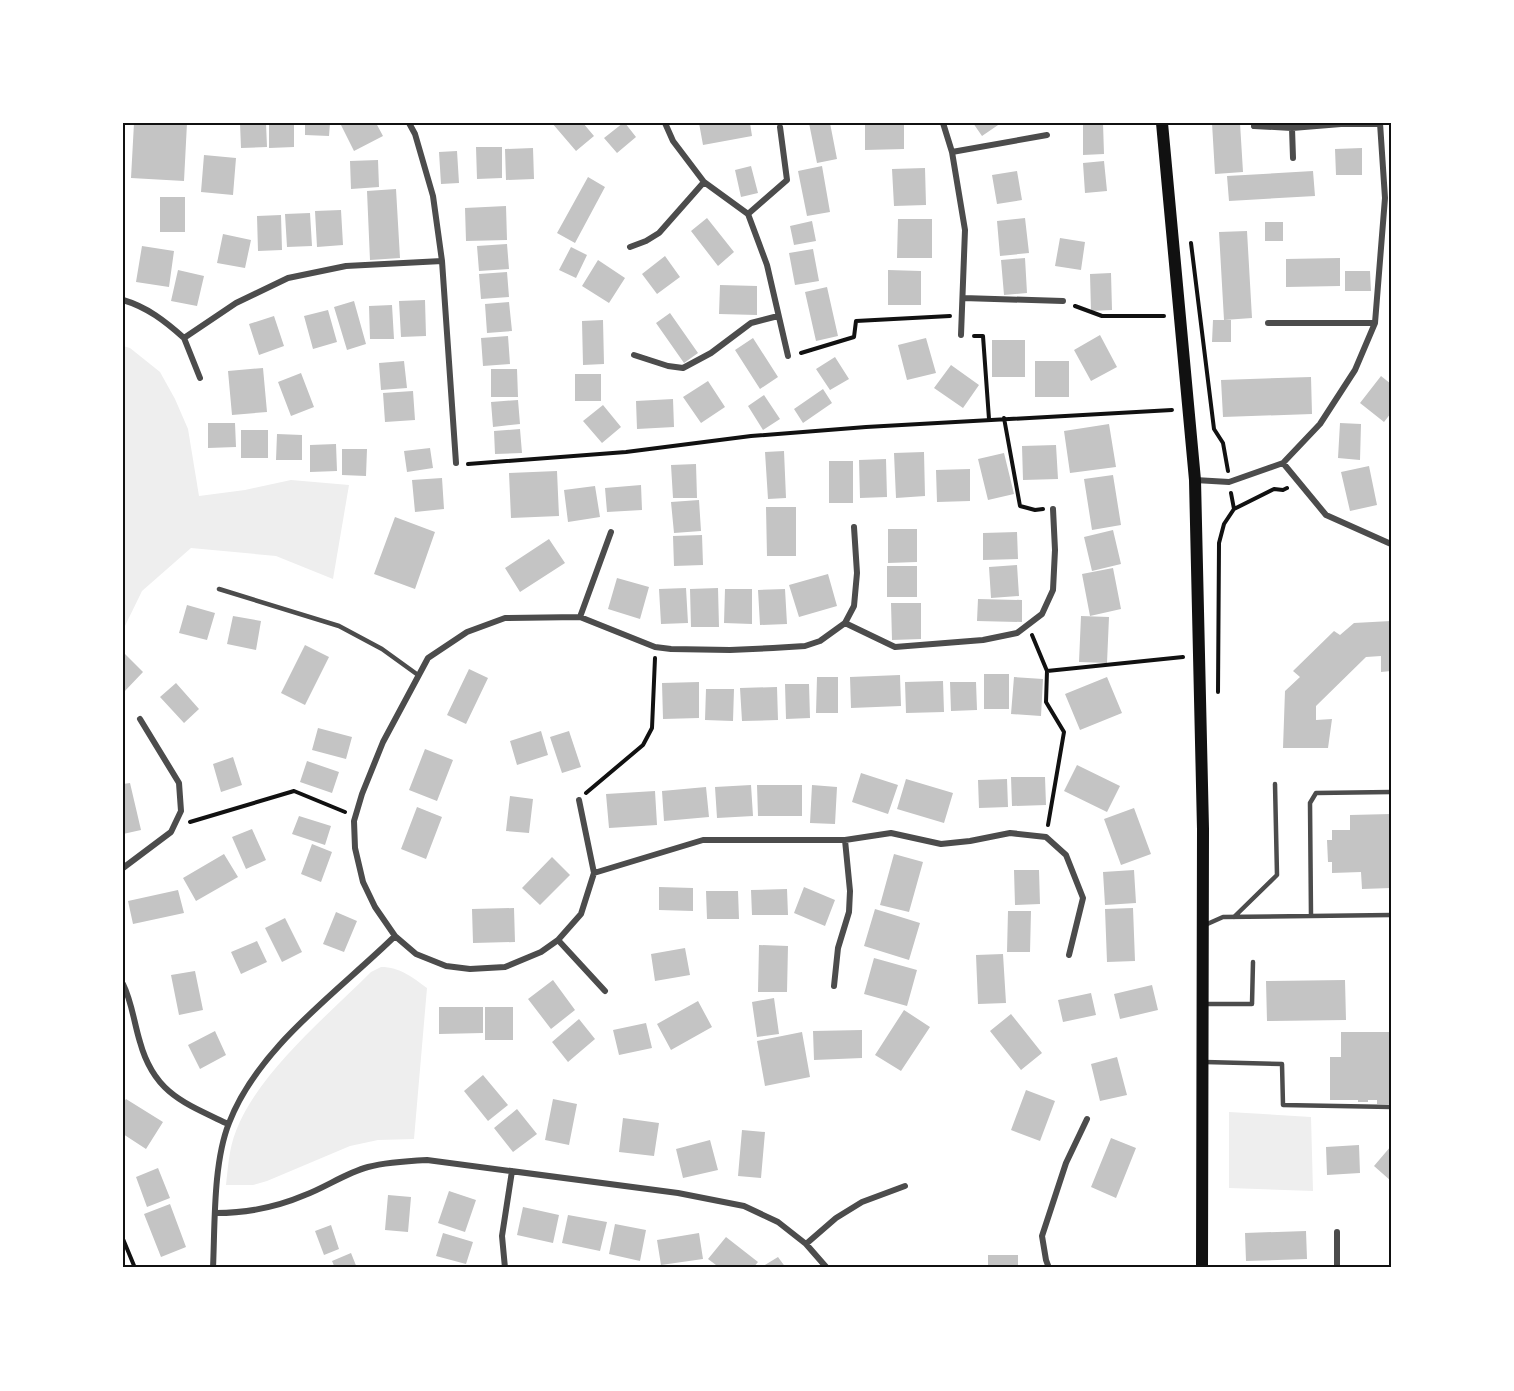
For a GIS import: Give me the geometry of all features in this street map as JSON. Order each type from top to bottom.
[{"type":"main road","points":[[1162,123],[1195,480],[1203,829],[1202,1268]]},
{"type":"street","points":[[409,123],[415,134],[433,196],[442,261],[456,463]]},
{"type":"street","points":[[665,123],[673,141],[704,182],[748,214],[767,265],[788,356]]},
{"type":"street","points":[[943,123],[952,152],[965,230],[961,335]]},
{"type":"street","points":[[1195,480],[1229,482],[1283,463],[1320,424],[1355,370],[1375,323],[1385,198],[1380,124],[1292,128],[1254,126]]},
{"type":"street","points":[[748,214],[787,180],[780,127]]},
{"type":"street","points":[[1292,128],[1293,158]]},
{"type":"street","points":[[952,152],[1047,135]]},
{"type":"street","points":[[630,247],[646,241],[659,232],[704,182]]},
{"type":"street","points":[[184,338],[236,303],[288,278],[346,266],[442,261]]},
{"type":"street","points":[[963,298],[1063,301]]},
{"type":"street","points":[[123,300],[152,312],[184,338],[200,378]]},
{"type":"street","points":[[634,355],[668,366],[683,368],[711,353],[751,323],[778,316]]},
{"type":"street","points":[[1268,323],[1375,323]]},
{"type":"street","points":[[1283,463],[1326,515],[1391,544]]},
{"type":"street","points":[[845,623],[895,647],[983,640],[1017,633],[1042,614],[1053,590],[1053,509]]},
{"type":"street","points":[[579,800],[594,873],[581,914],[558,940],[541,952],[505,967],[470,969],[446,966],[416,954],[395,936],[375,907],[363,882],[355,848],[355,817],[370,771],[428,658],[467,632],[506,618],[580,617],[655,647],[671,649],[730,650],[805,646],[820,641],[845,623],[854,606],[857,573],[854,527]]},
{"type":"street","points":[[580,617],[611,532]]},
{"type":"street","points":[[123,868],[171,832],[181,811],[179,783],[140,719]]},
{"type":"street","points":[[594,873],[703,840],[845,840],[891,833],[941,844],[970,842],[1010,833],[1046,837],[1066,855],[1083,898],[1069,955]]},
{"type":"street","points":[[834,986],[838,948],[849,912],[850,891],[845,840]]},
{"type":"street","points":[[213,1268],[221,1152],[228,1124],[243,1092],[266,1058],[395,936]]},
{"type":"street","points":[[558,940],[605,991]]},
{"type":"street","points":[[123,984],[141,1044],[152,1071],[163,1086],[181,1101],[228,1124]]},
{"type":"street","points":[[1049,1268],[1042,1236],[1066,1163],[1087,1119]]},
{"type":"street","points":[[216,1214],[239,1213],[277,1205],[305,1196],[367,1167],[427,1160],[678,1193],[744,1206],[778,1222],[806,1244],[827,1268]]},
{"type":"street","points":[[505,1268],[502,1236],[512,1171]]},
{"type":"street","points":[[806,1244],[836,1218],[862,1202],[905,1186]]},
{"type":"street","points":[[1337,1232],[1337,1268]]},
{"type":"lane","points":[[219,588],[339,626],[382,649],[418,675]]},
{"type":"lane","points":[[1234,916],[1277,874],[1275,784]]},
{"type":"lane","points":[[1311,916],[1310,803],[1316,793],[1391,792]]},
{"type":"lane","points":[[1203,926],[1223,917],[1234,916],[1391,915]]},
{"type":"lane","points":[[1202,1004],[1252,1004],[1253,962]]},
{"type":"lane","points":[[1202,1062],[1282,1064],[1283,1105],[1391,1107]]},
{"type":"path","points":[[1063,301],[1102,316],[1171,316]]},
{"type":"path","points":[[788,356],[854,337],[856,321],[962,316]]},
{"type":"path","points":[[961,335],[982,336],[989,419]]},
{"type":"path","points":[[456,463],[496,463],[627,452],[752,436],[1004,418],[1172,410],[1173,421]]},
{"type":"path","points":[[1004,418],[1020,506],[1035,510],[1053,509]]},
{"type":"path","points":[[1191,431],[1214,429]]},
{"type":"path","points":[[1234,509],[1274,489],[1283,490],[1297,481]]},
{"type":"path","points":[[1026,626],[1036,642],[1047,671],[1046,702],[1065,732],[1046,837]]},
{"type":"path","points":[[579,800],[643,745],[652,728],[655,647]]},
{"type":"path","points":[[1047,671],[1199,655]]},
{"type":"path","points":[[179,816],[192,822],[294,791],[355,817]]},
{"type":"path","points":[[123,1239],[135,1268]]},
{"type":"shaded area","points":[[123,346],[130,348],[160,372],[175,399],[188,429],[199,496],[245,490],[291,480],[349,485],[333,579],[276,556],[191,548],[142,591],[123,630]]},
{"type":"shaded area","points":[[381,967],[400,971],[427,988],[414,1139],[378,1140],[350,1146],[267,1181],[253,1185],[226,1185],[229,1158],[236,1131],[246,1109],[260,1088],[314,1027],[371,972]]},
{"type":"shaded area","points":[[1229,1112],[1311,1117],[1313,1191],[1229,1188]]},
{"type":"building","points":[[134,123],[187,123],[184,181],[131,178]]},
{"type":"building","points":[[240,123],[266,123],[267,147],[241,148]]},
{"type":"building","points":[[269,123],[294,123],[294,147],[269,148]]},
{"type":"building","points":[[305,123],[330,123],[329,136],[305,135]]},
{"type":"building","points":[[340,123],[376,123],[383,136],[354,151]]},
{"type":"building","points":[[552,123],[583,123],[594,136],[576,151]]},
{"type":"building","points":[[623,123],[636,137],[617,153],[604,138]]},
{"type":"building","points":[[699,123],[750,123],[752,136],[703,145]]},
{"type":"building","points":[[809,123],[830,123],[837,159],[817,163]]},
{"type":"building","points":[[865,123],[904,123],[904,149],[865,150]]},
{"type":"building","points":[[973,123],[1001,123],[982,136]]},
{"type":"building","points":[[1083,123],[1103,123],[1104,154],[1083,155]]},
{"type":"building","points":[[1212,123],[1240,123],[1243,172],[1215,174]]},
{"type":"building","points":[[476,147],[502,147],[502,178],[477,179]]},
{"type":"building","points":[[533,148],[534,179],[506,180],[505,149]]},
{"type":"building","points":[[1362,148],[1362,175],[1336,175],[1335,149]]},
{"type":"building","points":[[457,151],[459,183],[441,184],[439,152]]},
{"type":"building","points":[[204,155],[236,158],[233,195],[201,192]]},
{"type":"building","points":[[378,160],[379,187],[351,189],[350,161]]},
{"type":"building","points":[[1104,161],[1107,191],[1085,193],[1083,163]]},
{"type":"building","points":[[751,166],[758,193],[741,197],[735,170]]},
{"type":"building","points":[[822,166],[830,212],[807,216],[798,171]]},
{"type":"building","points":[[925,168],[926,205],[894,206],[892,169]]},
{"type":"building","points":[[1017,171],[1022,200],[997,204],[992,175]]},
{"type":"building","points":[[1313,171],[1315,196],[1229,201],[1227,176]]},
{"type":"building","points":[[588,177],[605,187],[575,243],[557,233]]},
{"type":"building","points":[[396,189],[400,258],[370,260],[367,191]]},
{"type":"building","points":[[160,197],[185,197],[185,232],[160,232]]},
{"type":"building","points":[[506,206],[507,240],[466,241],[465,208]]},
{"type":"building","points":[[341,210],[343,245],[317,247],[315,211]]},
{"type":"building","points":[[310,213],[312,246],[287,247],[285,214]]},
{"type":"building","points":[[281,215],[282,250],[258,251],[257,216]]},
{"type":"building","points":[[707,218],[734,252],[718,266],[691,231]]},
{"type":"building","points":[[1025,218],[1029,253],[1000,256],[997,221]]},
{"type":"building","points":[[898,219],[932,219],[932,258],[897,258]]},
{"type":"building","points":[[812,221],[816,241],[794,245],[790,226]]},
{"type":"building","points":[[1265,222],[1283,222],[1283,241],[1265,241]]},
{"type":"building","points":[[1247,231],[1252,318],[1224,320],[1219,232]]},
{"type":"building","points":[[223,234],[251,240],[245,268],[217,263]]},
{"type":"building","points":[[1060,238],[1085,242],[1081,270],[1055,266]]},
{"type":"building","points":[[507,244],[509,269],[479,271],[477,246]]},
{"type":"building","points":[[142,246],[174,251],[169,287],[136,282]]},
{"type":"building","points":[[571,247],[587,255],[576,278],[559,270]]},
{"type":"building","points":[[813,249],[819,281],[795,285],[789,253]]},
{"type":"building","points":[[665,256],[680,277],[657,294],[642,274]]},
{"type":"building","points":[[1025,258],[1027,293],[1004,295],[1001,260]]},
{"type":"building","points":[[1340,258],[1340,286],[1286,287],[1286,259]]},
{"type":"building","points":[[598,260],[625,278],[609,303],[582,286]]},
{"type":"building","points":[[178,270],[204,276],[197,306],[171,301]]},
{"type":"building","points":[[888,270],[921,271],[921,305],[888,305]]},
{"type":"building","points":[[1345,271],[1370,271],[1371,291],[1345,291]]},
{"type":"building","points":[[507,272],[509,297],[481,299],[479,274]]},
{"type":"building","points":[[1111,273],[1112,310],[1091,311],[1090,274]]},
{"type":"building","points":[[720,285],[757,286],[757,315],[719,314]]},
{"type":"building","points":[[827,287],[838,336],[816,341],[805,292]]},
{"type":"building","points":[[425,300],[426,336],[401,337],[399,301]]},
{"type":"building","points":[[354,301],[366,344],[347,350],[334,307]]},
{"type":"building","points":[[509,302],[512,331],[487,333],[485,304]]},
{"type":"building","points":[[392,305],[394,339],[370,339],[369,306]]},
{"type":"building","points":[[328,310],[337,342],[313,349],[304,316]]},
{"type":"building","points":[[670,313],[698,353],[684,363],[656,323]]},
{"type":"building","points":[[274,316],[284,346],[259,355],[249,324]]},
{"type":"building","points":[[603,320],[604,364],[583,365],[582,321]]},
{"type":"building","points":[[1213,320],[1231,320],[1231,342],[1212,342]]},
{"type":"building","points":[[1100,335],[1117,367],[1091,381],[1074,350]]},
{"type":"building","points":[[508,336],[510,364],[483,366],[481,338]]},
{"type":"building","points":[[753,338],[778,377],[760,389],[735,350]]},
{"type":"building","points":[[926,338],[936,373],[907,380],[898,345]]},
{"type":"building","points":[[992,340],[1025,340],[1025,377],[992,377]]},
{"type":"building","points":[[835,357],[849,379],[830,390],[816,369]]},
{"type":"building","points":[[404,361],[407,388],[381,390],[379,363]]},
{"type":"building","points":[[1035,361],[1069,361],[1069,397],[1035,397]]},
{"type":"building","points":[[951,365],[979,385],[963,408],[934,388]]},
{"type":"building","points":[[263,368],[267,412],[232,415],[228,371]]},
{"type":"building","points":[[491,369],[517,369],[518,397],[491,397]]},
{"type":"building","points":[[301,373],[314,407],[291,416],[278,382]]},
{"type":"building","points":[[575,374],[601,374],[601,401],[575,401]]},
{"type":"building","points":[[1381,376],[1391,384],[1391,413],[1384,422],[1360,403]]},
{"type":"building","points":[[1311,377],[1312,414],[1223,417],[1221,380]]},
{"type":"building","points":[[708,381],[725,407],[701,423],[683,397]]},
{"type":"building","points":[[823,389],[832,403],[803,423],[794,409]]},
{"type":"building","points":[[413,391],[415,420],[385,422],[383,393]]},
{"type":"building","points":[[764,395],[780,419],[763,430],[748,406]]},
{"type":"building","points":[[673,399],[674,427],[637,429],[636,401]]},
{"type":"building","points":[[518,400],[520,424],[493,427],[491,402]]},
{"type":"building","points":[[603,405],[621,427],[602,443],[583,421]]},
{"type":"building","points":[[208,423],[235,423],[236,447],[208,448]]},
{"type":"building","points":[[1340,423],[1361,424],[1360,460],[1338,458]]},
{"type":"building","points":[[1109,424],[1116,467],[1070,473],[1064,431]]},
{"type":"building","points":[[520,429],[522,453],[495,454],[494,431]]},
{"type":"building","points":[[241,430],[268,430],[268,458],[241,458]]},
{"type":"building","points":[[277,434],[302,435],[302,460],[276,460]]},
{"type":"building","points":[[336,444],[337,471],[310,472],[310,445]]},
{"type":"building","points":[[1056,445],[1058,479],[1023,480],[1022,446]]},
{"type":"building","points":[[430,448],[433,468],[407,472],[404,451]]},
{"type":"building","points":[[342,449],[367,449],[366,476],[342,475]]},
{"type":"building","points":[[784,451],[786,498],[768,499],[765,452]]},
{"type":"building","points":[[924,452],[925,496],[896,498],[894,453]]},
{"type":"building","points":[[1004,453],[1014,494],[988,500],[978,459]]},
{"type":"building","points":[[886,459],[887,497],[860,498],[859,460]]},
{"type":"building","points":[[829,461],[853,461],[853,503],[829,503]]},
{"type":"building","points":[[696,464],[697,498],[673,498],[671,465]]},
{"type":"building","points":[[1369,466],[1377,505],[1350,511],[1341,472]]},
{"type":"building","points":[[970,469],[970,501],[937,502],[936,470]]},
{"type":"building","points":[[557,471],[559,516],[511,518],[509,473]]},
{"type":"building","points":[[1113,475],[1121,525],[1092,530],[1084,479]]},
{"type":"building","points":[[442,478],[444,509],[415,512],[412,480]]},
{"type":"building","points":[[641,485],[642,510],[607,512],[605,488]]},
{"type":"building","points":[[595,486],[600,517],[568,522],[564,490]]},
{"type":"building","points":[[699,500],[701,531],[674,533],[671,502]]},
{"type":"building","points":[[766,507],[796,507],[796,556],[767,556]]},
{"type":"building","points":[[395,517],[435,532],[415,589],[374,574]]},
{"type":"building","points":[[888,529],[917,529],[917,562],[888,563]]},
{"type":"building","points":[[1113,530],[1121,564],[1092,571],[1084,537]]},
{"type":"building","points":[[1017,532],[1018,559],[983,560],[983,533]]},
{"type":"building","points":[[702,535],[703,565],[674,566],[673,536]]},
{"type":"building","points":[[549,539],[565,563],[520,592],[505,568]]},
{"type":"building","points":[[1017,565],[1019,596],[991,598],[989,567]]},
{"type":"building","points":[[887,566],[917,566],[917,597],[887,597]]},
{"type":"building","points":[[1113,568],[1121,609],[1090,616],[1082,574]]},
{"type":"building","points":[[828,574],[837,606],[799,617],[789,585]]},
{"type":"building","points":[[617,578],[649,587],[640,619],[608,609]]},
{"type":"building","points":[[686,588],[688,623],[661,624],[659,589]]},
{"type":"building","points":[[718,588],[719,627],[691,627],[690,589]]},
{"type":"building","points":[[725,589],[752,589],[752,624],[724,623]]},
{"type":"building","points":[[785,589],[787,624],[760,625],[758,590]]},
{"type":"building","points":[[978,599],[1022,600],[1022,622],[977,621]]},
{"type":"building","points":[[891,603],[921,603],[921,639],[892,640]]},
{"type":"building","points":[[187,605],[215,613],[207,640],[179,633]]},
{"type":"building","points":[[233,616],[261,621],[256,650],[227,644]]},
{"type":"building","points":[[1081,616],[1109,617],[1107,663],[1079,662]]},
{"type":"building","points":[[1391,621],[1391,671],[1381,672],[1381,656],[1366,657],[1316,706],[1316,720],[1332,719],[1328,748],[1283,748],[1285,691],[1300,677],[1293,671],[1334,631],[1340,635],[1354,623]]},
{"type":"building","points":[[305,645],[329,657],[305,705],[281,693]]},
{"type":"building","points":[[123,652],[143,672],[123,693]]},
{"type":"building","points":[[469,669],[488,678],[466,724],[447,715]]},
{"type":"building","points":[[984,674],[1009,674],[1009,709],[984,709]]},
{"type":"building","points":[[900,675],[901,706],[851,708],[850,677]]},
{"type":"building","points":[[817,677],[838,677],[838,713],[816,713]]},
{"type":"building","points":[[1014,677],[1043,679],[1041,716],[1011,714]]},
{"type":"building","points":[[1107,677],[1122,713],[1080,730],[1065,694]]},
{"type":"building","points":[[943,681],[944,712],[906,713],[905,682]]},
{"type":"building","points":[[699,682],[699,718],[663,719],[662,683]]},
{"type":"building","points":[[950,682],[976,682],[977,710],[951,711]]},
{"type":"building","points":[[176,683],[199,709],[184,723],[160,697]]},
{"type":"building","points":[[785,684],[809,684],[810,718],[786,719]]},
{"type":"building","points":[[777,687],[778,720],[742,721],[740,688]]},
{"type":"building","points":[[706,689],[734,689],[733,721],[705,720]]},
{"type":"building","points":[[318,728],[352,737],[346,759],[312,750]]},
{"type":"building","points":[[541,731],[548,755],[517,765],[510,741]]},
{"type":"building","points":[[569,731],[581,767],[562,773],[550,737]]},
{"type":"building","points":[[425,749],[453,760],[437,801],[409,790]]},
{"type":"building","points":[[233,757],[242,785],[221,792],[213,764]]},
{"type":"building","points":[[307,761],[339,772],[332,793],[300,782]]},
{"type":"building","points":[[1077,765],[1120,786],[1107,812],[1064,791]]},
{"type":"building","points":[[861,773],[898,785],[888,814],[852,802]]},
{"type":"building","points":[[1011,777],[1045,777],[1046,805],[1012,806]]},
{"type":"building","points":[[906,779],[953,793],[944,823],[897,809]]},
{"type":"building","points":[[1007,779],[1008,807],[979,808],[978,780]]},
{"type":"building","points":[[130,783],[141,830],[123,834],[123,784]]},
{"type":"building","points":[[751,785],[753,816],[717,818],[715,787]]},
{"type":"building","points":[[757,785],[802,785],[802,816],[758,816]]},
{"type":"building","points":[[812,785],[837,787],[835,824],[810,823]]},
{"type":"building","points":[[706,787],[709,817],[664,821],[662,791]]},
{"type":"building","points":[[655,791],[657,825],[609,828],[606,794]]},
{"type":"building","points":[[510,796],[533,799],[529,833],[506,831]]},
{"type":"building","points":[[417,807],[442,817],[426,859],[401,849]]},
{"type":"building","points":[[1134,808],[1151,854],[1121,865],[1104,819]]},
{"type":"building","points":[[1391,814],[1391,888],[1362,889],[1361,872],[1332,873],[1332,862],[1328,862],[1327,840],[1332,840],[1332,830],[1350,830],[1350,815]]},
{"type":"building","points":[[299,816],[331,826],[325,845],[292,834]]},
{"type":"building","points":[[252,829],[266,860],[246,869],[232,837]]},
{"type":"building","points":[[312,844],[332,852],[321,882],[301,874]]},
{"type":"building","points":[[224,854],[238,877],[196,901],[183,878]]},
{"type":"building","points":[[894,854],[923,862],[909,912],[880,905]]},
{"type":"building","points":[[552,857],[570,875],[540,905],[522,888]]},
{"type":"building","points":[[1014,870],[1039,870],[1040,904],[1015,905]]},
{"type":"building","points":[[1134,870],[1136,903],[1105,905],[1103,872]]},
{"type":"building","points":[[659,887],[693,888],[693,911],[659,910]]},
{"type":"building","points":[[804,887],[835,900],[825,926],[794,913]]},
{"type":"building","points":[[787,889],[788,915],[752,915],[751,890]]},
{"type":"building","points":[[178,890],[184,913],[133,924],[128,901]]},
{"type":"building","points":[[706,891],[738,891],[739,919],[707,919]]},
{"type":"building","points":[[514,908],[515,942],[473,943],[472,909]]},
{"type":"building","points":[[1133,908],[1135,961],[1107,962],[1105,909]]},
{"type":"building","points":[[875,909],[920,923],[909,960],[864,946]]},
{"type":"building","points":[[1008,911],[1031,911],[1030,952],[1007,952]]},
{"type":"building","points":[[336,912],[357,921],[344,952],[323,944]]},
{"type":"building","points":[[285,918],[302,952],[282,962],[265,928]]},
{"type":"building","points":[[257,941],[267,962],[241,974],[231,952]]},
{"type":"building","points":[[759,945],[788,946],[787,992],[758,992]]},
{"type":"building","points":[[685,948],[690,975],[655,981],[651,954]]},
{"type":"building","points":[[1003,954],[1006,1003],[978,1004],[976,955]]},
{"type":"building","points":[[874,958],[917,970],[907,1006],[864,994]]},
{"type":"building","points":[[195,971],[203,1010],[179,1015],[171,975]]},
{"type":"building","points":[[553,980],[575,1010],[551,1029],[528,999]]},
{"type":"building","points":[[1345,980],[1346,1020],[1267,1021],[1266,981]]},
{"type":"building","points":[[1152,985],[1158,1010],[1120,1019],[1114,994]]},
{"type":"building","points":[[1091,993],[1096,1015],[1063,1022],[1058,1000]]},
{"type":"building","points":[[774,998],[779,1034],[757,1037],[752,1002]]},
{"type":"building","points":[[698,1001],[712,1027],[671,1050],[657,1024]]},
{"type":"building","points":[[439,1007],[483,1007],[483,1033],[439,1034]]},
{"type":"building","points":[[485,1007],[513,1007],[513,1040],[485,1040]]},
{"type":"building","points":[[904,1010],[930,1027],[901,1071],[875,1055]]},
{"type":"building","points":[[1011,1014],[1042,1053],[1021,1070],[990,1031]]},
{"type":"building","points":[[579,1019],[595,1039],[568,1062],[552,1042]]},
{"type":"building","points":[[646,1023],[652,1048],[619,1055],[613,1030]]},
{"type":"building","points":[[862,1030],[862,1058],[814,1060],[813,1031]]},
{"type":"building","points":[[215,1031],[226,1055],[200,1069],[188,1045]]},
{"type":"building","points":[[802,1032],[810,1077],[765,1086],[757,1041]]},
{"type":"building","points":[[1341,1032],[1391,1032],[1391,1104],[1377,1104],[1377,1100],[1358,1102],[1358,1100],[1330,1100],[1330,1057],[1341,1057]]},
{"type":"building","points":[[1117,1057],[1127,1095],[1100,1101],[1091,1064]]},
{"type":"building","points":[[483,1075],[508,1105],[488,1121],[464,1091]]},
{"type":"building","points":[[1026,1090],[1055,1101],[1040,1141],[1011,1130]]},
{"type":"building","points":[[126,1099],[163,1122],[146,1149],[123,1134],[123,1103]]},
{"type":"building","points":[[553,1099],[577,1104],[569,1145],[545,1140]]},
{"type":"building","points":[[517,1109],[537,1134],[513,1152],[494,1128]]},
{"type":"building","points":[[623,1118],[659,1123],[654,1156],[619,1152]]},
{"type":"building","points":[[742,1130],[765,1132],[761,1178],[738,1176]]},
{"type":"building","points":[[1111,1138],[1136,1148],[1116,1198],[1091,1187]]},
{"type":"building","points":[[710,1140],[718,1170],[683,1178],[676,1149]]},
{"type":"building","points":[[1359,1145],[1360,1173],[1327,1175],[1326,1147]]},
{"type":"building","points":[[1391,1146],[1391,1181],[1374,1166]]},
{"type":"building","points":[[158,1168],[170,1198],[147,1207],[136,1177]]},
{"type":"building","points":[[449,1191],[476,1200],[465,1232],[438,1223]]},
{"type":"building","points":[[388,1195],[411,1197],[408,1232],[385,1230]]},
{"type":"building","points":[[170,1204],[186,1247],[161,1257],[144,1214]]},
{"type":"building","points":[[523,1207],[559,1215],[553,1243],[517,1235]]},
{"type":"building","points":[[568,1215],[607,1222],[600,1251],[562,1243]]},
{"type":"building","points":[[615,1224],[646,1230],[640,1261],[609,1254]]},
{"type":"building","points":[[331,1225],[339,1249],[324,1255],[315,1231]]},
{"type":"building","points":[[1306,1231],[1307,1259],[1246,1261],[1245,1233]]},
{"type":"building","points":[[443,1233],[473,1242],[466,1264],[436,1256]]},
{"type":"building","points":[[699,1233],[703,1259],[661,1265],[657,1240]]},
{"type":"building","points":[[726,1237],[758,1262],[753,1268],[720,1268],[708,1259]]},
{"type":"building","points":[[351,1253],[357,1268],[335,1268],[332,1261]]},
{"type":"building","points":[[988,1255],[1018,1255],[1018,1268],[988,1268]]},
{"type":"building","points":[[778,1257],[786,1268],[760,1268]]}]
